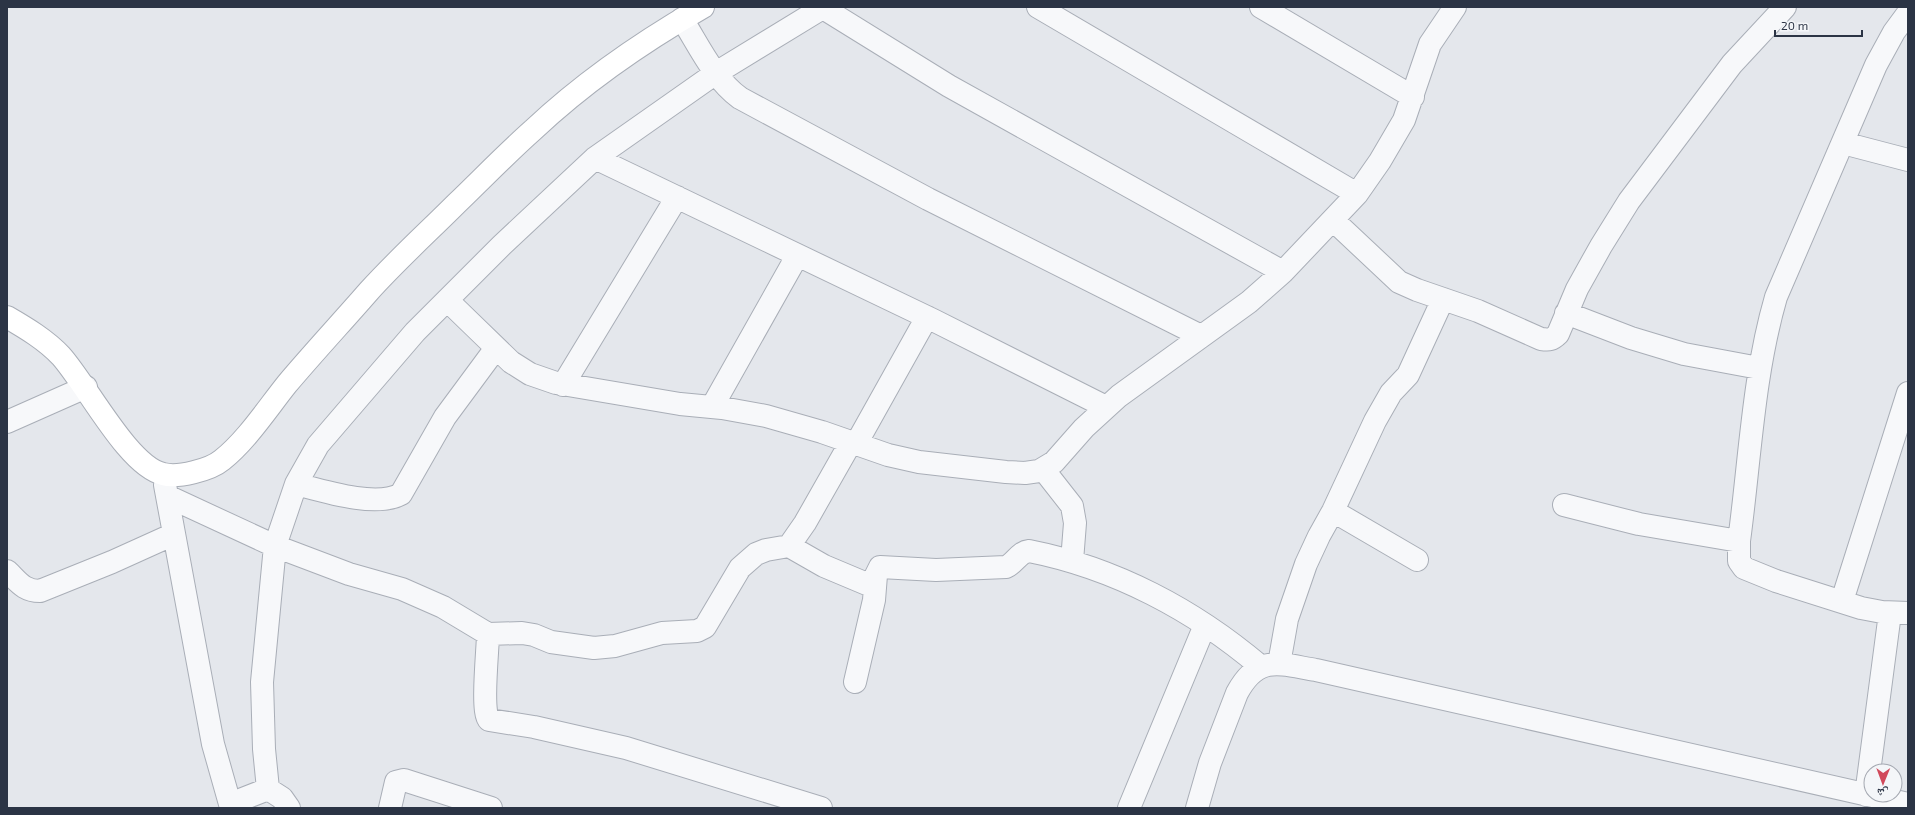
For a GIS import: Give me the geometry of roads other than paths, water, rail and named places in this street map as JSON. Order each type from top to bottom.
[{"type":"street","points":[[7,317],[30,331],[60,355],[86,387],[128,449],[138,459],[163,475],[204,470],[220,461],[238,445],[291,380],[382,276],[533,129],[595,78],[641,44],[703,7]]},
{"type":"street","points":[[268,789],[262,682],[275,546],[296,484],[318,444],[415,332],[502,245],[595,158],[716,73],[823,7],[949,86],[1204,226],[1283,272]]},
{"type":"street","points":[[1038,7],[1357,194]]},
{"type":"street","points":[[1261,7],[1413,97]]},
{"type":"street","points":[[447,300],[511,362],[530,374],[563,385],[766,416],[853,443],[888,456],[919,462],[1025,473],[1039,471],[1054,462],[1084,428],[1106,407],[1249,302],[1283,272],[1357,194],[1380,161],[1404,120],[1430,44],[1455,7]]},
{"type":"street","points":[[1333,220],[1399,282],[1417,290],[1478,311],[1547,340],[1553,339],[1558,334],[1577,289],[1601,246],[1629,201],[1732,64],[1785,7]]},
{"type":"street","points":[[1872,763],[1899,613],[1868,609],[1776,581],[1744,568],[1739,561],[1739,541],[1759,368],[1766,333],[1776,297],[1876,65],[1894,32],[1908,13]]},
{"type":"street","points":[[682,20],[727,88],[740,98],[928,199],[1201,336]]},
{"type":"street","points":[[1843,143],[1908,160]]},
{"type":"street","points":[[595,158],[927,317],[1106,407]]},
{"type":"street","points":[[563,385],[677,197]]},
{"type":"street","points":[[712,407],[797,256]]},
{"type":"street","points":[[1197,808],[1210,763],[1237,693],[1251,672],[1270,665],[1297,590],[1319,536],[1333,511],[1375,421],[1391,393],[1408,375],[1443,299]]},
{"type":"street","points":[[1566,313],[1631,338],[1684,354],[1759,368]]},
{"type":"street","points":[[789,546],[805,523],[927,317]]},
{"type":"street","points":[[296,484],[340,495],[372,499],[393,498],[401,494],[445,417],[496,348]]},
{"type":"street","points":[[7,422],[86,387]]},
{"type":"street","points":[[1842,601],[1908,393]]},
{"type":"street","points":[[1043,469],[1072,506],[1075,528],[1072,561]]},
{"type":"street","points":[[163,475],[225,807],[268,789]]},
{"type":"street","points":[[167,496],[275,546],[349,574],[402,589],[442,607],[488,634],[522,633],[534,635],[551,642],[594,648],[621,645],[662,633],[697,631],[704,627],[731,580],[747,560],[766,550],[789,546],[824,566],[874,587]]},
{"type":"street","points":[[1564,506],[1639,524],[1739,541]]},
{"type":"street","points":[[1333,511],[1417,560]]},
{"type":"street","points":[[7,571],[22,587],[31,591],[40,591],[112,562],[174,534]]},
{"type":"street","points":[[854,682],[872,612],[876,575],[880,567],[936,570],[1006,567],[1023,552],[1029,551],[1072,561],[1140,588],[1172,604],[1270,665],[1324,672],[1863,793]]},
{"type":"street","points":[[1129,808],[1205,625]]},
{"type":"street","points":[[488,634],[485,701],[486,713],[489,720],[534,727],[626,748],[821,808]]},
{"type":"street","points":[[390,808],[396,782],[404,780],[491,808]]},
{"type":"street","points":[[268,789],[282,798],[289,808]]}]
